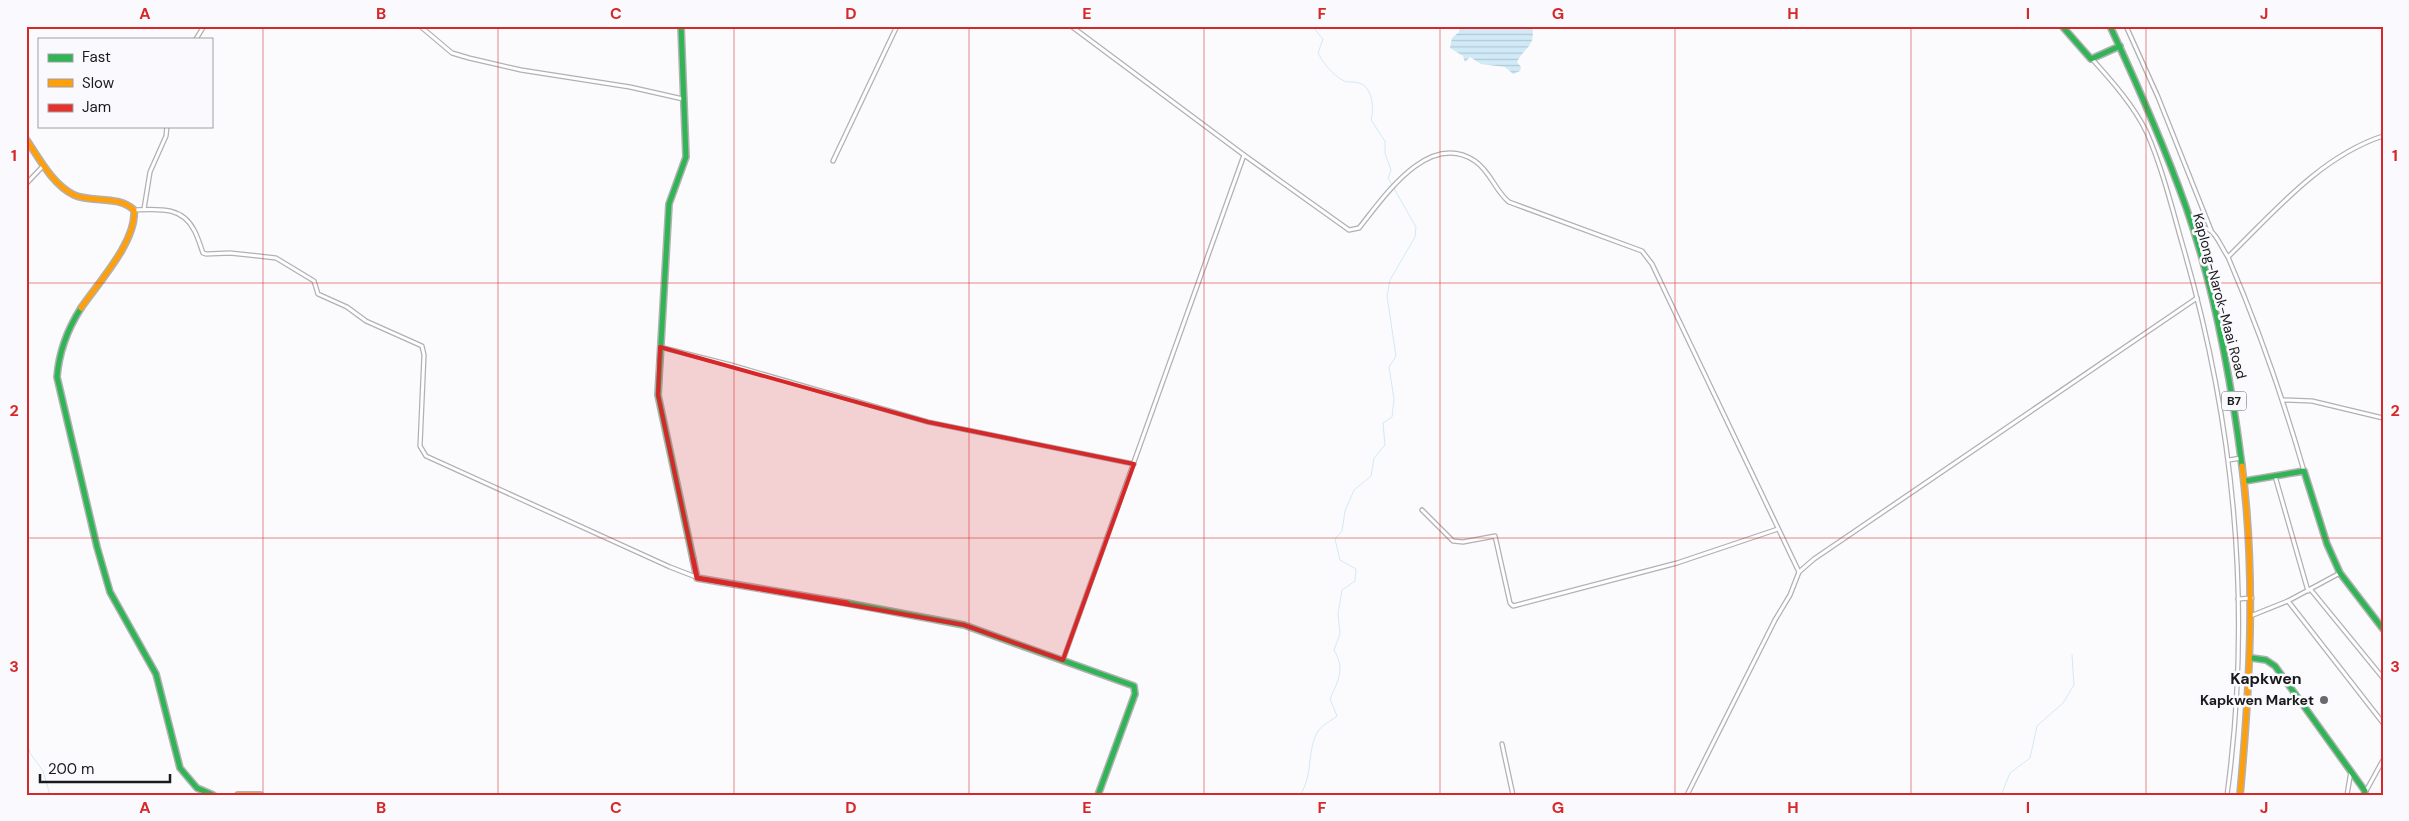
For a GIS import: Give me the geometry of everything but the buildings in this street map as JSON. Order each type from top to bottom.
[{"type":"main road","points":[[681,26],[686,157],[669,204],[658,395],[697,578],[796,593],[964,625],[1131,685],[1135,690],[1098,795]]},
{"type":"main road","points":[[2062,26],[2091,59],[2120,46]]},
{"type":"main road","name":"Kaplong-Narok-Maai Road","points":[[2110,26],[2167,154],[2192,228],[2218,322],[2232,386],[2243,458],[2253,614],[2246,746],[2240,795]]},
{"type":"main road","points":[[26,139],[65,189],[74,194],[97,201],[129,204],[134,210],[131,229],[120,253],[70,323],[57,363],[58,385],[97,547],[110,592],[156,674],[180,768],[197,788],[213,795]]},
{"type":"main road","points":[[2245,481],[2304,471],[2327,544],[2340,573],[2383,629]]},
{"type":"main road","points":[[2252,658],[2266,660],[2275,666],[2351,770],[2365,793]]},
{"type":"main road","points":[[238,795],[260,795]]},
{"type":"street","points":[[197,38],[204,26]]},
{"type":"street","points":[[420,26],[452,53],[470,58],[521,70],[630,86],[683,99]]},
{"type":"street","points":[[833,161],[897,26]]},
{"type":"street","points":[[1071,26],[1344,228],[1355,230],[1359,228],[1395,184],[1410,169],[1440,155],[1455,154],[1465,155],[1488,173],[1502,197],[1509,202],[1642,251],[1652,264],[1799,572]]},
{"type":"street","points":[[2126,26],[2158,97],[2211,230],[2228,257],[2254,318],[2283,400],[2304,471]]},
{"type":"street","points":[[2091,59],[2138,117],[2156,158],[2197,298],[2210,350],[2229,460],[2235,525],[2238,599],[2236,709],[2227,795]]},
{"type":"street","points":[[144,209],[150,172],[166,136],[167,128]]},
{"type":"street","points":[[2228,257],[2324,166],[2363,142],[2383,136]]},
{"type":"street","points":[[2156,158],[2167,154]]},
{"type":"street","points":[[1063,660],[1244,155]]},
{"type":"street","points":[[26,184],[44,164]]},
{"type":"street","points":[[134,210],[165,209],[183,216],[194,230],[203,253],[230,253],[276,258],[314,281],[318,294],[348,307],[366,321],[422,346],[424,355],[420,446],[426,456],[697,578]]},
{"type":"street","points":[[2192,228],[2202,226],[2211,230]]},
{"type":"street","points":[[1687,795],[1775,620],[1790,595],[1799,572],[1922,484],[2197,298]]},
{"type":"street","points":[[660,347],[740,367],[928,422],[1134,464]]},
{"type":"street","points":[[2283,400],[2312,401],[2383,418]]},
{"type":"street","points":[[2229,460],[2243,458]]},
{"type":"street","points":[[2275,476],[2310,590],[2383,678]]},
{"type":"street","points":[[1422,510],[1453,542],[1495,536],[1510,603],[1515,606],[1678,563],[1778,529]]},
{"type":"street","points":[[2253,614],[2288,601],[2340,573]]},
{"type":"street","points":[[2238,599],[2252,598]]},
{"type":"street","points":[[2288,601],[2383,723]]},
{"type":"street","points":[[1502,744],[1513,795]]},
{"type":"street","points":[[2365,793],[2383,760]]},
{"type":"street","points":[[2348,795],[2351,770]]},
{"type":"highlighted area","points":[[660,347],[928,422],[1134,464],[1063,660],[964,625],[697,578],[658,395]]},
{"type":"water","points":[[1460,26],[1532,26],[1531,42],[1517,62],[1521,67],[1520,71],[1513,74],[1505,67],[1481,64],[1470,57],[1465,62],[1463,56],[1450,48],[1452,38],[1459,32]]},
{"type":"waterway","points":[[1300,795],[1307,779],[1314,739],[1318,731],[1337,716],[1330,699],[1340,674],[1339,663],[1334,650],[1340,634],[1338,614],[1342,590],[1355,581],[1356,569],[1340,560],[1335,539],[1342,531],[1345,511],[1354,490],[1371,476],[1374,458],[1385,445],[1383,423],[1392,417],[1394,399],[1389,367],[1396,356],[1387,296],[1390,280],[1415,237],[1416,227],[1388,178],[1391,170],[1385,153],[1385,141],[1371,120],[1372,105],[1370,94],[1364,85],[1357,82],[1347,82],[1336,76],[1323,61],[1318,53],[1323,39],[1312,26]]},
{"type":"waterway","points":[[2001,795],[2010,773],[2030,758],[2037,726],[2063,703],[2074,685],[2072,655]]},
{"type":"waterway","points":[[26,739],[30,753],[43,771],[50,795]]},
{"type":"traffic: fast","points":[[681,26],[686,157],[669,204],[658,395],[693,559]]},
{"type":"traffic: fast","points":[[2062,26],[2091,59],[2120,46]]},
{"type":"traffic: fast","points":[[2110,26],[2160,138],[2196,238],[2221,335],[2233,400],[2242,466]]},
{"type":"traffic: fast","points":[[81,308],[65,341],[57,377],[97,547],[110,592],[156,674],[180,768],[197,788],[213,795]]},
{"type":"traffic: fast","points":[[2245,481],[2304,471],[2327,544],[2340,573],[2383,629]]},
{"type":"traffic: fast","points":[[847,603],[964,625],[1134,686],[1135,694],[1098,795]]},
{"type":"traffic: fast","points":[[2252,658],[2266,660],[2275,666],[2365,791],[2364,795]]},
{"type":"traffic: slow","points":[[26,139],[47,170],[66,190],[74,195],[89,199],[121,202],[134,210],[133,222],[123,248],[81,308]]},
{"type":"traffic: slow","points":[[2240,795],[2249,672],[2250,630],[2249,548],[2242,466]]},
{"type":"traffic: slow","points":[[238,795],[260,795]]},
{"type":"traffic: jam","points":[[693,559],[697,578],[847,603]]},
{"type":"place","name":"Kapkwen Market","points":[[2324,700]]},
{"type":"district","name":"Kapkwen","points":[[2266,678]]}]
